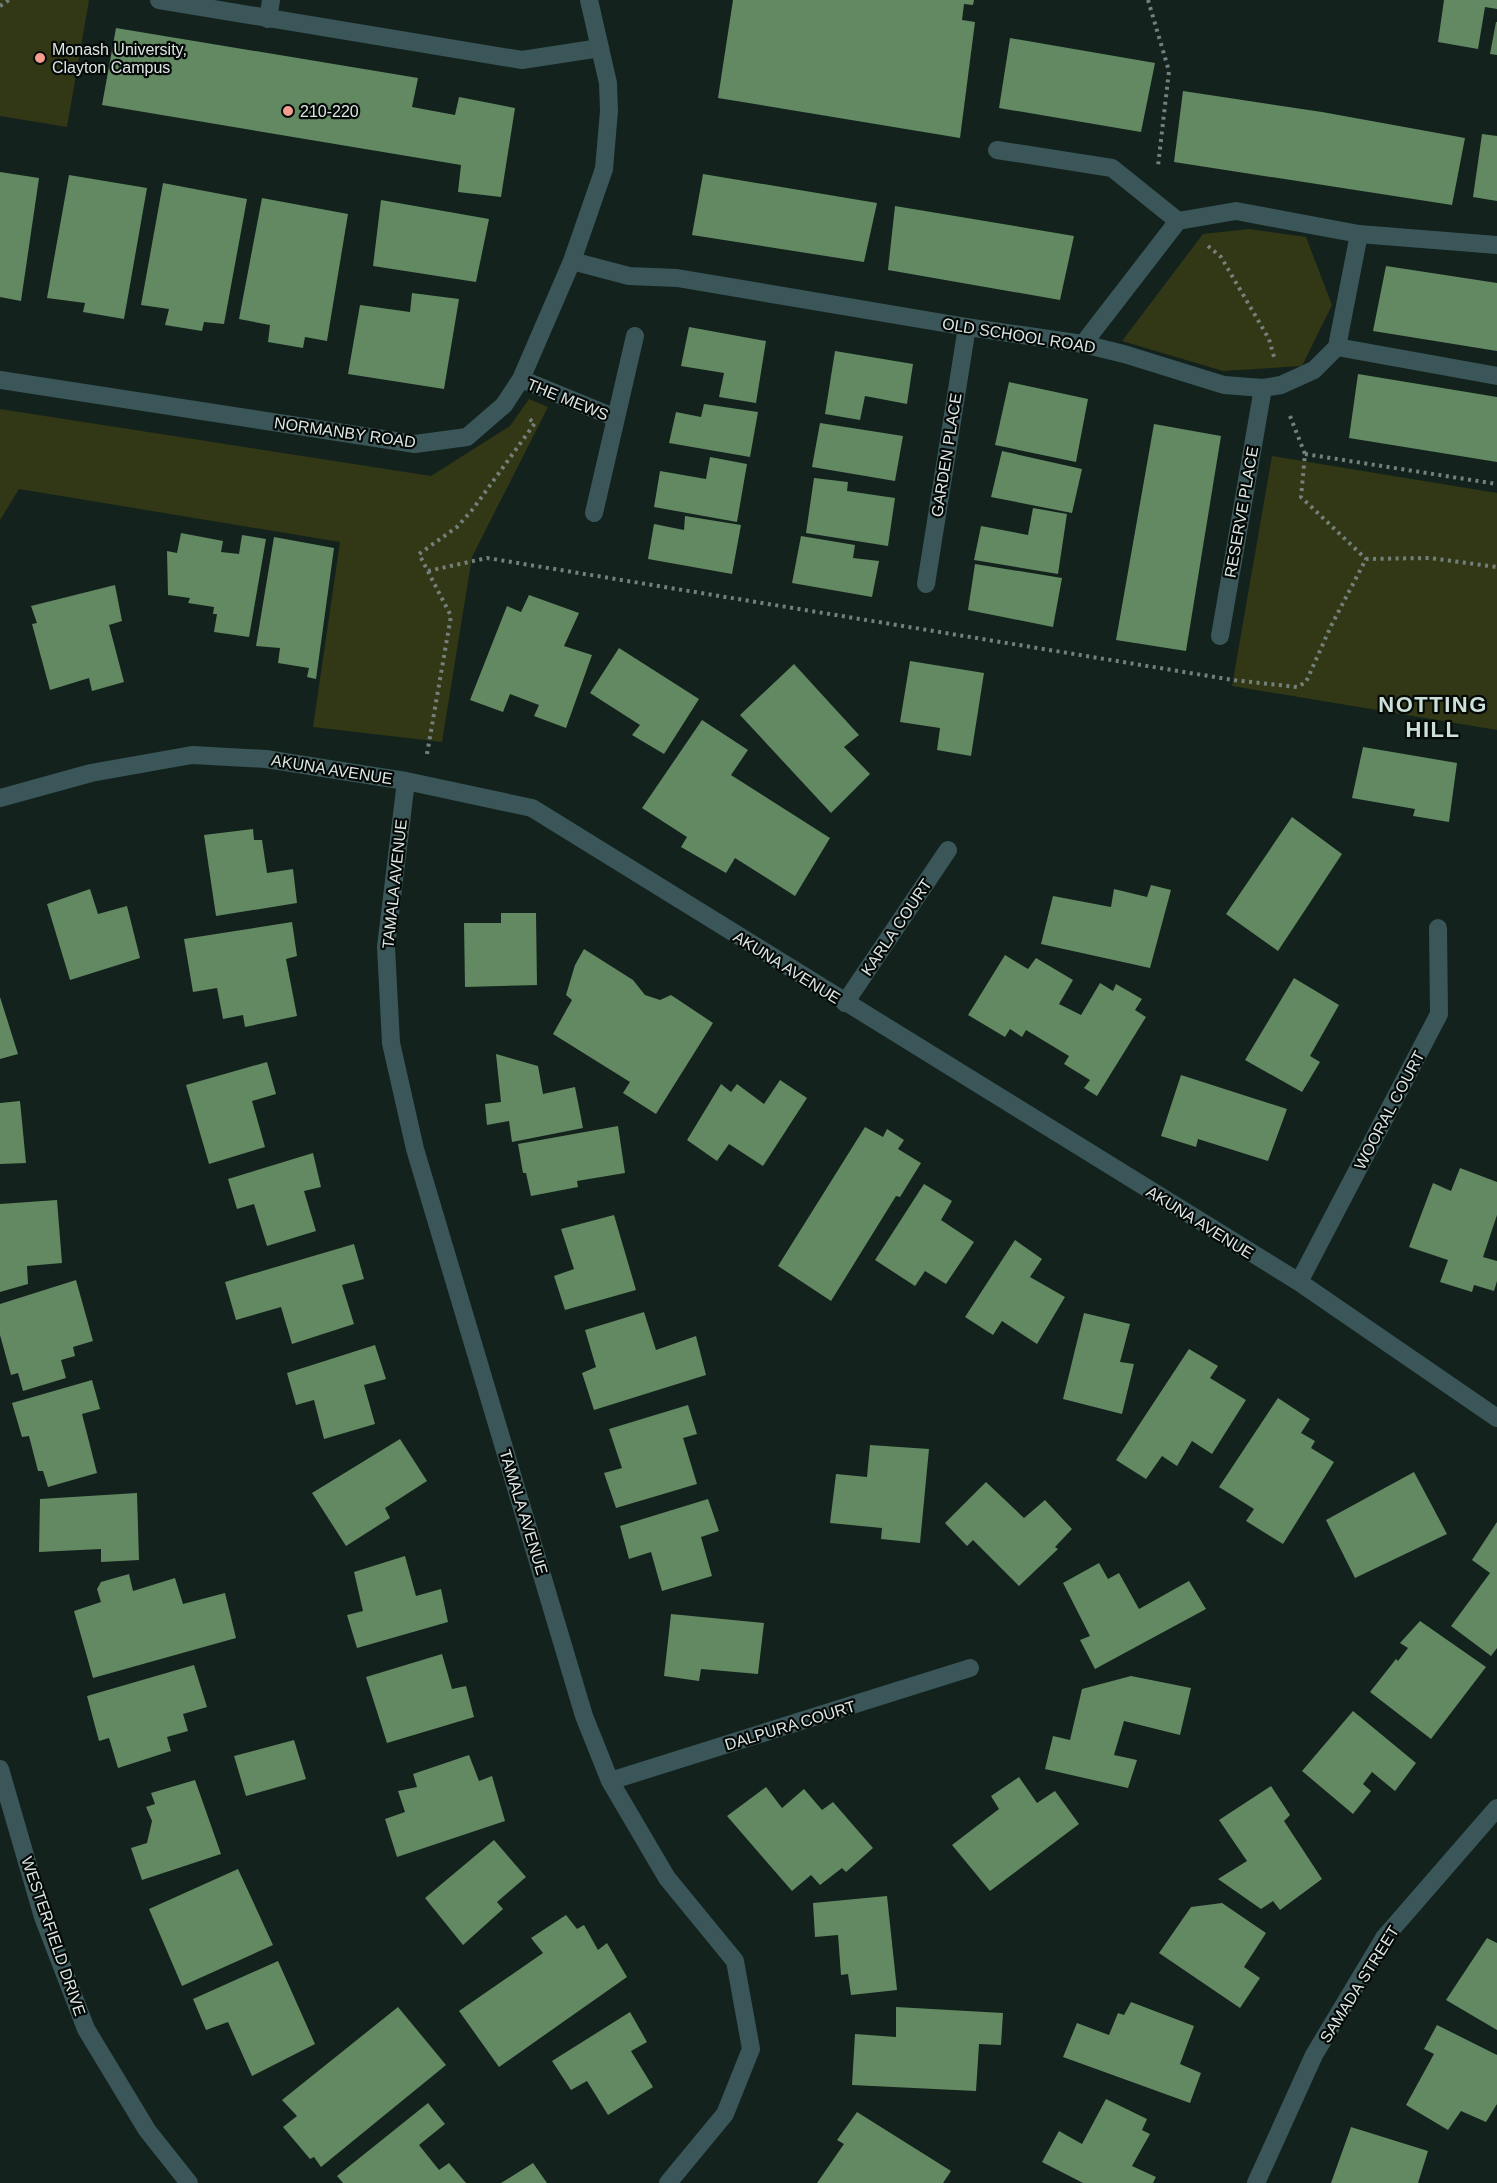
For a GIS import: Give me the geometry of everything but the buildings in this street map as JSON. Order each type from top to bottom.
[{"type":"street","points":[[159,0],[522,60],[600,48]]},
{"type":"street","points":[[268,18],[271,0]]},
{"type":"street","name":"NORMANBY ROAD","points":[[0,380],[415,444],[467,437],[504,405],[521,379],[572,261],[604,169],[609,111],[608,83],[589,0]]},
{"type":"street","points":[[997,150],[1112,168],[1178,220],[1236,212],[1359,234],[1497,245]]},
{"type":"street","points":[[1083,344],[1178,220]]},
{"type":"street","points":[[1359,234],[1337,347],[1497,376]]},
{"type":"street","name":"OLD SCHOOL ROAD","points":[[572,261],[629,276],[687,280],[1083,344],[1124,354],[1224,385],[1272,386],[1314,370],[1337,347]]},
{"type":"street","name":"GARDEN PLACE","points":[[926,584],[967,327]]},
{"type":"street","name":"THE MEWS","points":[[594,513],[635,336]]},
{"type":"street","name":"THE MEWS","points":[[521,379],[616,418]]},
{"type":"street","name":"RESERVE PLACE","points":[[1220,636],[1272,386]]},
{"type":"street","name":"AKUNA AVENUE","points":[[0,798],[91,773],[192,756],[266,759],[414,783],[532,808],[1299,1282],[1497,1418]]},
{"type":"street","name":"TAMALA AVENUE","points":[[414,783],[386,947],[391,1043],[418,1160],[585,1716],[610,1781],[667,1878],[735,1960],[751,2049],[725,2114],[668,2183]]},
{"type":"street","name":"KARLA COURT","points":[[845,1003],[948,850]]},
{"type":"street","name":"WOORAL COURT","points":[[1299,1282],[1439,1014],[1438,928]]},
{"type":"street","name":"DALPURA COURT","points":[[610,1781],[970,1668]]},
{"type":"street","name":"WESTERFIELD DRIVE","points":[[0,1769],[43,1917],[86,2029],[147,2130],[189,2183]]},
{"type":"street","name":"SAMADA STREET","points":[[1256,2183],[1314,2055],[1384,1938],[1497,1808]]},
{"type":"path","points":[[0,6],[9,0]]},
{"type":"path","points":[[1148,0],[1170,71],[1153,202]]},
{"type":"path","points":[[1178,220],[1221,257],[1269,339],[1272,386],[1289,414],[1305,453],[1301,497],[1366,559],[1430,558],[1497,567]]},
{"type":"path","points":[[414,783],[451,616],[419,554],[462,521],[515,454],[535,423],[504,405]]},
{"type":"path","points":[[1305,453],[1497,484]]},
{"type":"path","points":[[428,571],[487,558],[1221,678],[1297,687],[1306,682],[1330,626],[1366,559]]},
{"type":"green space","name":"Monash University, Clayton Campus","points":[[0,0],[89,0],[67,127],[0,116]]},
{"type":"green space","points":[[1249,229],[1306,237],[1332,305],[1302,366],[1223,371],[1122,341],[1203,234]]},
{"type":"green space","points":[[529,399],[548,407],[472,557],[442,742],[313,727],[340,542],[19,489],[0,520],[0,409],[431,476],[510,426]]},
{"type":"green space","points":[[1272,456],[1497,493],[1497,730],[1232,686]]},
{"type":"place","name":"Monash University, Clayton Campus","points":[[40,58]]},
{"type":"place","name":"210-220","points":[[288,111]]},
{"type":"district","name":"NOTTING HILL","points":[[1433,716]]}]
